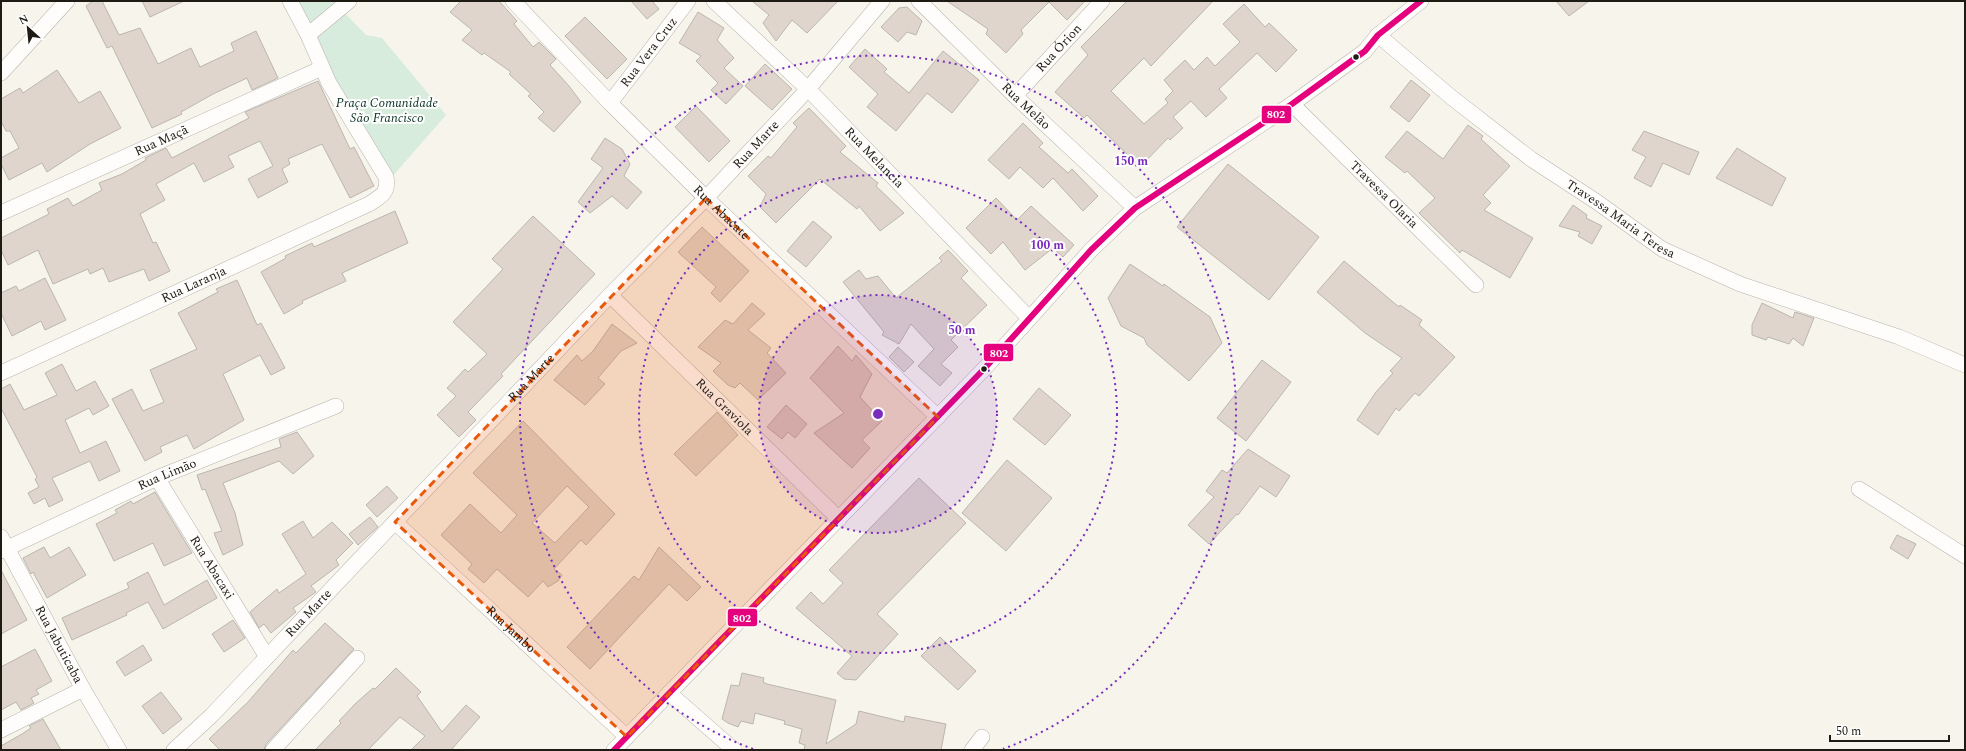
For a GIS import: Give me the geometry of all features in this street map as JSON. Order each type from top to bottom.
[{"type":"street","points":[[1,73],[67,1]]},
{"type":"street","points":[[290,1],[322,68]]},
{"type":"street","points":[[308,36],[349,1]]},
{"type":"street","name":"Rua Abacate","points":[[513,1],[610,103],[706,198],[938,417]]},
{"type":"street","name":"Rua Vera Cruz","points":[[610,103],[688,1]]},
{"type":"street","name":"Rua Melancia","points":[[714,1],[808,89],[1029,318]]},
{"type":"street","name":"Rua Marte","points":[[174,750],[211,716],[610,294],[706,198],[808,89],[882,1]]},
{"type":"street","name":"Rua Melão","points":[[918,1],[1015,96],[1135,208]]},
{"type":"street","name":"Rua Órion","points":[[1015,96],[1102,1]]},
{"type":"street","points":[[614,750],[938,417],[984,369],[1091,250],[1135,208],[1292,104],[1365,51],[1378,35],[1421,1]]},
{"type":"street","name":"Travessa Maria Teresa","points":[[1378,35],[1451,97],[1531,159],[1597,202],[1662,249],[1740,284],[1899,337],[1965,365]]},
{"type":"street","name":"Rua Laranja","points":[[1,373],[369,204],[385,193],[388,186],[386,177],[322,68]]},
{"type":"street","name":"Rua Maçã","points":[[1,213],[322,68]]},
{"type":"street","name":"Travessa Olaria","points":[[1292,104],[1476,285]]},
{"type":"street","name":"Rua Graviola","points":[[610,294],[839,519]]},
{"type":"street","name":"Rua Limão","points":[[3,545],[157,478],[336,406]]},
{"type":"street","name":"Rua Abacaxi","points":[[157,478],[267,656]]},
{"type":"street","points":[[1859,489],[1965,556]]},
{"type":"street","name":"Rua Jambo","points":[[395,522],[627,737]]},
{"type":"street","name":"Rua Jabuticaba","points":[[3,545],[83,689],[119,750]]},
{"type":"street","points":[[273,750],[357,658]]},
{"type":"street","points":[[1,730],[83,689]]},
{"type":"street","points":[[669,693],[735,750]]},
{"type":"street","points":[[972,750],[982,737]]},
{"type":"highlighted area","points":[[706,198],[938,417],[627,737],[395,522]]},
{"type":"green space","name":"Praça Comunidade São Francisco","points":[[286,1],[340,1],[336,4],[366,35],[382,38],[446,115],[383,187],[314,69],[303,34]]},
{"type":"building","points":[[93,1],[102,1],[119,35],[140,28],[158,64],[191,48],[200,67],[234,51],[231,43],[256,31],[278,78],[252,90],[247,78],[213,94],[181,112],[182,114],[152,128],[112,46],[107,48],[86,6]]},
{"type":"building","points":[[142,1],[184,1],[150,17]]},
{"type":"building","points":[[461,1],[499,1],[517,21],[514,24],[533,47],[539,42],[556,59],[550,65],[581,102],[554,132],[538,118],[544,112],[528,96],[531,94],[509,74],[511,72],[484,53],[482,55],[462,40],[472,30],[450,12]]},
{"type":"building","points":[[631,1],[652,1],[659,9],[647,19]]},
{"type":"building","points":[[752,1],[838,1],[807,33],[792,20],[776,41],[763,23],[769,15]]},
{"type":"building","points":[[947,1],[1085,1],[1067,20],[1049,2],[1021,30],[1023,34],[1006,53],[986,34],[988,29]]},
{"type":"building","points":[[1127,1],[1213,1],[1151,66],[1144,58],[1111,91],[1144,124],[1168,103],[1165,99],[1173,91],[1164,80],[1185,60],[1194,70],[1207,57],[1215,66],[1240,42],[1223,24],[1244,4],[1265,27],[1269,23],[1297,50],[1276,72],[1257,53],[1219,89],[1227,98],[1206,117],[1191,101],[1173,117],[1183,128],[1170,140],[1168,138],[1140,167],[1087,115],[1084,118],[1055,92],[1088,55],[1081,47]]},
{"type":"building","points":[[1556,1],[1589,1],[1569,16]]},
{"type":"building","points":[[907,7],[922,21],[916,35],[907,32],[898,42],[881,27],[899,8]]},
{"type":"building","points":[[698,12],[724,28],[717,40],[734,58],[724,68],[743,86],[726,104],[711,90],[718,83],[696,61],[701,56],[679,43]]},
{"type":"building","points":[[585,17],[627,59],[607,79],[565,36]]},
{"type":"building","points":[[865,49],[887,69],[884,72],[909,93],[943,51],[979,80],[952,113],[927,93],[896,131],[867,107],[878,94],[849,67]]},
{"type":"building","points":[[765,64],[792,89],[772,110],[745,86]]},
{"type":"building","points":[[57,70],[79,103],[100,91],[121,128],[90,144],[47,172],[42,163],[9,180],[1,164],[1,158],[19,148],[10,131],[6,131],[1,121],[1,99],[20,88],[23,93]]},
{"type":"building","points":[[1411,80],[1430,95],[1409,122],[1390,107]]},
{"type":"building","points":[[318,81],[350,149],[354,147],[374,186],[350,198],[322,144],[288,159],[290,164],[282,169],[288,182],[258,198],[248,179],[273,166],[260,141],[228,156],[234,167],[204,182],[194,163],[156,184],[165,200],[140,214],[153,243],[156,242],[170,271],[149,281],[144,269],[109,282],[103,268],[90,274],[88,269],[53,284],[38,250],[8,265],[1,250],[1,238],[49,214],[47,209],[68,198],[73,206],[102,190],[99,183],[122,174],[146,160],[145,158],[166,148],[172,158],[249,118],[245,112]]},
{"type":"building","points":[[696,106],[730,141],[709,162],[675,127]]},
{"type":"building","points":[[809,108],[846,146],[840,152],[878,183],[876,186],[904,213],[880,231],[859,206],[857,209],[820,179],[776,223],[760,207],[766,194],[748,176],[768,156],[771,158],[797,127],[793,123]]},
{"type":"building","points":[[1023,123],[1043,143],[1039,147],[1068,173],[1072,169],[1098,196],[1083,211],[1053,178],[1043,188],[1020,167],[1009,179],[988,160]]},
{"type":"building","points":[[1468,125],[1483,136],[1481,139],[1510,166],[1483,195],[1491,203],[1484,210],[1533,238],[1510,278],[1462,250],[1460,253],[1419,213],[1435,198],[1407,171],[1405,173],[1385,157],[1407,131],[1443,159]]},
{"type":"building","points":[[1644,131],[1699,152],[1689,175],[1663,163],[1651,187],[1634,178],[1646,157],[1632,150]]},
{"type":"building","points":[[605,138],[622,149],[630,164],[624,176],[642,192],[627,209],[612,196],[590,213],[578,202],[603,168],[591,159]]},
{"type":"building","points":[[1737,148],[1786,178],[1772,206],[1716,178]]},
{"type":"building","points":[[1228,164],[1319,237],[1269,300],[1177,227]]},
{"type":"building","points":[[996,198],[1017,220],[1031,206],[1074,245],[1063,257],[1053,248],[1025,270],[1003,242],[991,254],[966,228]]},
{"type":"building","points":[[1573,205],[1587,215],[1586,218],[1602,226],[1592,244],[1578,236],[1580,232],[1559,226]]},
{"type":"building","points":[[395,211],[408,243],[342,273],[346,281],[302,301],[303,303],[284,314],[261,272],[286,258],[285,256],[312,243],[314,247]]},
{"type":"building","points":[[533,216],[595,274],[501,374],[503,376],[468,412],[476,420],[459,437],[437,415],[456,396],[447,388],[465,369],[468,372],[487,354],[453,322],[503,269],[492,259]]},
{"type":"building","points":[[813,221],[832,237],[806,267],[787,251]]},
{"type":"building","points":[[702,227],[749,271],[720,302],[711,293],[716,287],[678,252]]},
{"type":"building","points":[[948,250],[968,271],[961,278],[987,305],[951,340],[958,347],[941,364],[952,373],[940,386],[918,366],[934,349],[911,324],[899,344],[882,335],[884,332],[843,282],[859,270],[866,279],[878,276],[896,298],[942,261],[939,258]]},
{"type":"building","points":[[1344,261],[1399,307],[1400,305],[1422,320],[1419,325],[1455,357],[1419,396],[1415,393],[1399,411],[1396,408],[1378,435],[1357,420],[1376,392],[1393,373],[1390,371],[1402,358],[1365,333],[1317,292]]},
{"type":"building","points":[[1130,264],[1163,286],[1164,284],[1210,317],[1222,343],[1189,381],[1147,345],[1144,338],[1121,326],[1108,298]]},
{"type":"building","points":[[45,278],[66,320],[45,330],[41,321],[12,336],[1,313],[1,293],[16,286],[19,291]]},
{"type":"building","points":[[237,280],[257,325],[261,323],[285,368],[271,375],[260,355],[223,374],[244,420],[194,449],[187,435],[160,447],[162,452],[145,461],[112,399],[132,389],[143,411],[164,402],[150,370],[197,349],[178,313],[218,292],[216,289]]},
{"type":"building","points":[[752,303],[765,314],[748,330],[771,348],[767,353],[786,373],[758,400],[740,383],[735,388],[728,385],[713,371],[721,363],[698,347],[725,320],[733,324]]},
{"type":"building","points":[[1762,303],[1793,318],[1795,312],[1814,318],[1803,346],[1793,338],[1789,344],[1768,337],[1766,340],[1752,335],[1752,325]]},
{"type":"building","points":[[612,324],[637,343],[621,351],[598,378],[605,384],[585,405],[554,380],[577,355],[582,361],[593,351]]},
{"type":"building","points":[[838,346],[852,361],[856,355],[872,374],[860,397],[882,421],[862,440],[870,448],[852,468],[814,433],[844,413],[810,378]]},
{"type":"building","points":[[898,347],[914,362],[904,372],[889,357]]},
{"type":"building","points":[[1262,360],[1291,382],[1246,441],[1217,418]]},
{"type":"building","points":[[62,364],[76,391],[95,381],[109,406],[93,415],[89,408],[65,420],[80,453],[106,441],[120,471],[99,481],[90,461],[52,478],[63,500],[49,507],[45,498],[34,504],[28,493],[39,487],[35,479],[37,477],[1,408],[1,389],[10,384],[24,410],[57,395],[45,373]]},
{"type":"building","points":[[1039,388],[1071,415],[1045,445],[1013,419]]},
{"type":"building","points":[[786,405],[807,424],[795,438],[788,432],[782,439],[767,427]]},
{"type":"building","points":[[717,412],[738,435],[696,476],[674,454]]},
{"type":"building","points":[[523,421],[615,514],[586,545],[581,540],[554,569],[562,575],[558,581],[548,587],[543,581],[528,597],[497,569],[484,583],[468,569],[472,564],[441,535],[470,504],[501,533],[517,515],[473,473]],"holes":[[[567,486],[589,507],[555,543],[532,523]]]},
{"type":"building","points":[[297,432],[314,456],[293,474],[279,461],[223,483],[235,513],[243,545],[223,555],[214,533],[222,531],[205,489],[202,490],[197,475],[281,447],[279,439]]},
{"type":"building","points":[[1248,449],[1290,476],[1276,497],[1260,486],[1238,515],[1237,514],[1209,544],[1188,525],[1214,497],[1206,491],[1222,470],[1227,473]]},
{"type":"building","points":[[1007,460],[1052,498],[1006,551],[962,513]]},
{"type":"building","points":[[919,478],[966,523],[877,614],[898,634],[856,680],[844,679],[837,673],[852,656],[796,608],[811,592],[823,604],[843,583],[829,570]]},
{"type":"building","points":[[387,486],[398,498],[377,517],[366,505]]},
{"type":"building","points":[[155,492],[192,553],[164,566],[153,543],[114,561],[96,524],[117,513],[115,510],[131,501],[133,504]]},
{"type":"building","points":[[370,517],[378,527],[358,545],[349,534]]},
{"type":"building","points":[[303,521],[313,538],[332,522],[353,543],[336,560],[339,565],[311,586],[316,592],[293,608],[296,612],[271,633],[264,624],[259,628],[250,612],[277,589],[279,593],[306,574],[282,534]]},
{"type":"building","points":[[1897,535],[1916,544],[1908,559],[1890,548]]},
{"type":"building","points":[[44,547],[50,558],[69,547],[86,575],[47,598],[33,572],[31,574],[23,558]]},
{"type":"building","points":[[659,547],[701,587],[687,601],[669,584],[590,669],[567,647],[634,576],[639,580]]},
{"type":"building","points":[[1,570],[27,620],[1,634]]},
{"type":"building","points":[[148,572],[164,605],[207,580],[217,598],[163,629],[148,602],[126,613],[127,615],[72,640],[62,618],[129,588],[127,583]]},
{"type":"building","points":[[233,620],[245,638],[224,652],[212,634]]},
{"type":"building","points":[[325,623],[354,649],[266,744],[264,750],[220,750],[209,739],[248,702],[293,650],[296,653]]},
{"type":"building","points":[[940,637],[976,671],[958,690],[921,656]]},
{"type":"building","points":[[143,645],[152,660],[125,676],[116,662]]},
{"type":"building","points":[[35,649],[52,681],[36,690],[39,694],[31,698],[34,703],[21,710],[16,702],[1,710],[1,667]]},
{"type":"building","points":[[396,668],[421,692],[417,696],[442,732],[466,705],[480,717],[451,750],[411,750],[425,736],[400,717],[368,750],[315,750],[341,723],[339,721],[355,704],[373,688],[375,689]]},
{"type":"building","points":[[742,673],[764,678],[763,682],[767,684],[836,700],[826,744],[856,724],[859,711],[904,722],[905,716],[946,724],[941,750],[804,750],[805,745],[799,743],[802,729],[784,724],[785,721],[755,713],[753,724],[741,721],[738,727],[722,719],[731,685],[739,686]]},
{"type":"building","points":[[161,692],[182,719],[163,734],[142,706]]},
{"type":"building","points":[[43,719],[61,750],[1,750],[1,746],[31,728],[29,726]]},
{"type":"transit line","name":"802","points":[[614,750],[984,369],[1091,250],[1135,208],[1292,104],[1365,51],[1378,35],[1421,1]]}]
